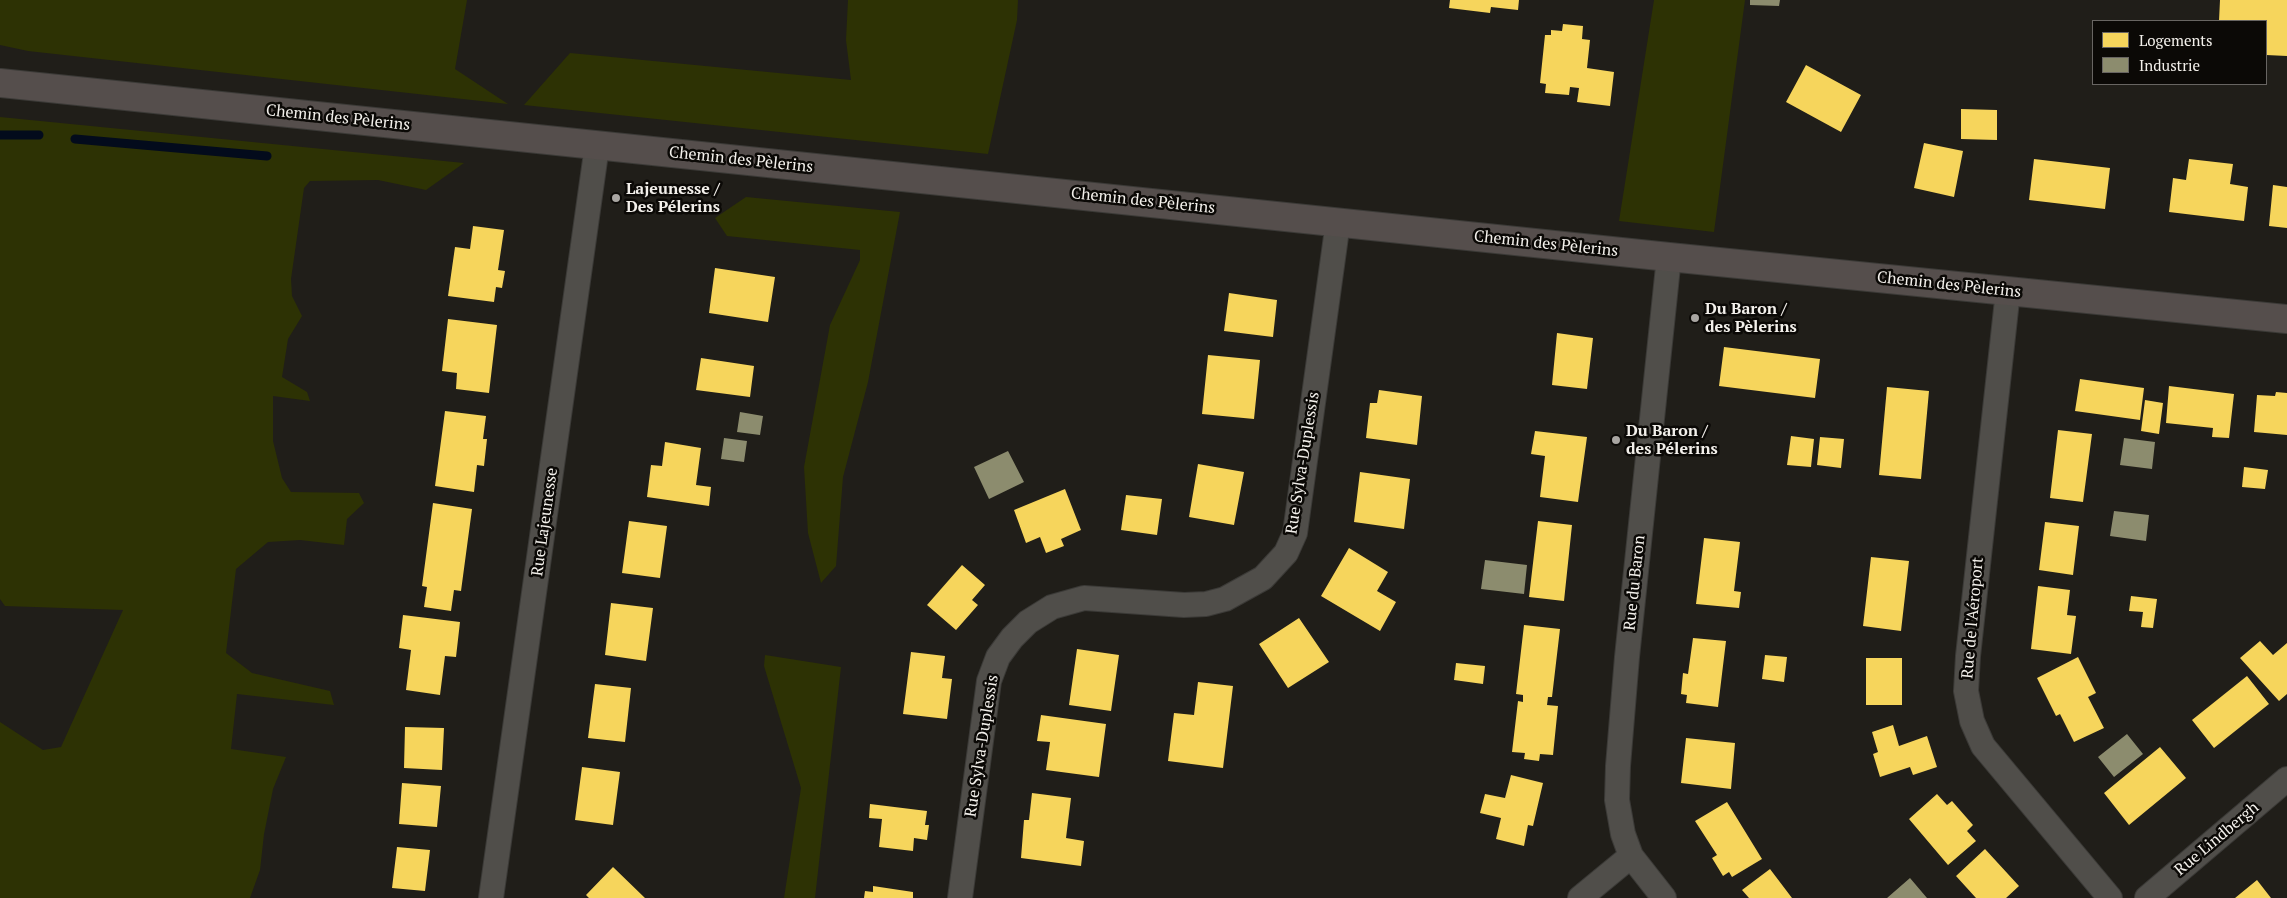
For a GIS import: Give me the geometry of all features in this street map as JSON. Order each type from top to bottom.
[{"type":"street","name":"Chemin des Pèlerins","points":[[0,83],[1669,257],[2287,319]]},
{"type":"street","name":"Rue Lajeunesse","points":[[491,898],[597,146]]},
{"type":"street","name":"Rue Sylva-Duplessis","points":[[960,898],[989,681],[998,657],[1012,638],[1028,622],[1052,607],[1084,598],[1184,605],[1206,604],[1225,599],[1263,578],[1286,553],[1295,533],[1338,222]]},
{"type":"street","name":"Rue du Baron","points":[[1664,898],[1631,856],[1623,834],[1617,800],[1618,766],[1669,257]]},
{"type":"street","name":"Rue de l'Aéroport","points":[[2008,291],[1968,646],[1966,691],[1972,721],[1983,746],[2110,898]]},
{"type":"street","name":"Rue Lindbergh","points":[[2147,898],[2287,779]]},
{"type":"street","points":[[1580,898],[1631,856]]},
{"type":"green space","points":[[0,0],[467,0],[455,69],[508,104],[28,51],[0,45]]},
{"type":"green space","points":[[848,0],[1018,0],[1017,20],[988,154],[524,105],[570,53],[851,80],[846,40]]},
{"type":"green space","points":[[1654,0],[1745,0],[1714,232],[1619,221]]},
{"type":"green space","points":[[0,117],[464,163],[426,190],[378,180],[310,181],[304,188],[291,279],[292,296],[302,316],[288,339],[282,377],[307,392],[310,401],[273,396],[273,441],[282,478],[291,492],[359,493],[364,503],[347,519],[344,545],[300,540],[268,542],[236,569],[226,653],[252,673],[330,691],[334,705],[237,694],[231,749],[286,757],[273,789],[264,834],[260,870],[250,898],[0,898],[0,722],[43,750],[61,747],[123,610],[5,606],[0,599]]},
{"type":"green space","points":[[746,197],[900,212],[868,382],[843,477],[836,566],[821,583],[808,533],[804,467],[830,325],[860,260],[860,250],[727,236],[715,218]]},
{"type":"green space","points":[[765,655],[841,667],[815,898],[784,898],[801,788],[764,666]]},
{"type":"building: Logements","points":[[1450,0],[1519,0],[1518,10],[1491,7],[1490,13],[1449,8]]},
{"type":"building: Logements","points":[[2220,0],[2287,0],[2287,56],[2267,55],[2267,20],[2219,20]]},
{"type":"building: Logements","points":[[1563,24],[1583,26],[1582,39],[1590,40],[1587,68],[1614,72],[1610,106],[1577,102],[1579,88],[1570,87],[1569,95],[1545,93],[1546,84],[1540,83],[1545,35],[1551,35],[1551,30],[1562,31]]},
{"type":"building: Logements","points":[[1806,65],[1861,95],[1841,132],[1786,102]]},
{"type":"building: Logements","points":[[1961,109],[1997,110],[1997,140],[1961,139]]},
{"type":"building: Logements","points":[[1924,143],[1963,151],[1954,197],[1914,188]]},
{"type":"building: Logements","points":[[2034,159],[2110,168],[2105,209],[2029,200]]},
{"type":"building: Logements","points":[[2189,159],[2233,164],[2230,184],[2248,187],[2244,221],[2169,212],[2173,178],[2186,180]]},
{"type":"building: Logements","points":[[2273,185],[2287,187],[2287,228],[2269,226]]},
{"type":"building: Logements","points":[[473,226],[504,230],[498,270],[505,271],[502,288],[496,287],[494,302],[448,296],[455,247],[470,249]]},
{"type":"building: Logements","points":[[715,268],[775,277],[768,322],[709,313]]},
{"type":"building: Logements","points":[[1229,293],[1277,300],[1273,337],[1224,331]]},
{"type":"building: Logements","points":[[448,319],[497,325],[489,393],[456,389],[457,373],[442,371]]},
{"type":"building: Logements","points":[[1557,333],[1593,338],[1587,389],[1552,385]]},
{"type":"building: Logements","points":[[1724,347],[1820,359],[1815,398],[1719,386]]},
{"type":"building: Logements","points":[[1208,355],[1260,360],[1254,419],[1202,414]]},
{"type":"building: Logements","points":[[701,358],[754,366],[750,397],[696,390]]},
{"type":"building: Logements","points":[[2080,379],[2144,388],[2140,420],[2075,411]]},
{"type":"building: Logements","points":[[2169,386],[2234,394],[2229,438],[2212,437],[2213,428],[2166,423]]},
{"type":"building: Logements","points":[[1887,387],[1929,391],[1921,479],[1879,475]]},
{"type":"building: Logements","points":[[1379,390],[1422,396],[1417,445],[1366,438],[1370,403],[1377,403]]},
{"type":"building: Logements","points":[[2276,392],[2287,393],[2287,435],[2254,432],[2257,395],[2275,396]]},
{"type":"building: Logements","points":[[2145,400],[2163,403],[2159,434],[2141,431]]},
{"type":"building: Logements","points":[[445,411],[486,416],[483,439],[487,439],[484,466],[477,465],[474,492],[435,486]]},
{"type":"building: Logements","points":[[2058,430],[2092,434],[2083,502],[2050,498]]},
{"type":"building: Logements","points":[[1535,431],[1587,437],[1578,502],[1540,497],[1545,456],[1531,454]]},
{"type":"building: Logements","points":[[1791,436],[1814,439],[1811,467],[1787,465]]},
{"type":"building: Logements","points":[[1820,437],[1844,439],[1841,468],[1817,465]]},
{"type":"building: Logements","points":[[665,442],[701,448],[696,485],[711,487],[709,506],[647,497],[651,465],[662,466]]},
{"type":"building: Logements","points":[[1198,464],[1244,472],[1234,525],[1189,517]]},
{"type":"building: Logements","points":[[2244,467],[2268,470],[2265,489],[2242,487]]},
{"type":"building: Logements","points":[[1360,472],[1410,479],[1404,529],[1354,522]]},
{"type":"building: Logements","points":[[1065,489],[1081,530],[1061,539],[1064,546],[1046,553],[1040,537],[1026,543],[1014,510]]},
{"type":"building: Logements","points":[[1126,495],[1162,499],[1157,535],[1121,530]]},
{"type":"building: Logements","points":[[433,503],[472,509],[461,591],[454,590],[451,611],[424,607],[427,587],[422,586]]},
{"type":"building: Logements","points":[[629,521],[667,526],[660,578],[622,573]]},
{"type":"building: Logements","points":[[1538,521],[1572,525],[1564,601],[1529,597]]},
{"type":"building: Logements","points":[[2045,522],[2079,526],[2073,575],[2039,570]]},
{"type":"building: Logements","points":[[1704,538],[1740,542],[1734,591],[1741,592],[1739,608],[1696,604]]},
{"type":"building: Logements","points":[[1349,548],[1388,572],[1377,591],[1396,602],[1380,631],[1321,596]]},
{"type":"building: Logements","points":[[1871,557],[1909,561],[1901,631],[1863,626]]},
{"type":"building: Logements","points":[[962,565],[985,585],[972,600],[978,605],[956,630],[927,605]]},
{"type":"building: Logements","points":[[2038,586],[2070,590],[2067,615],[2076,616],[2071,654],[2031,649]]},
{"type":"building: Logements","points":[[2131,596],[2157,599],[2153,628],[2141,627],[2143,612],[2129,611]]},
{"type":"building: Logements","points":[[611,603],[653,608],[646,661],[605,655]]},
{"type":"building: Logements","points":[[403,615],[460,622],[456,657],[445,656],[440,695],[406,690],[411,650],[399,648]]},
{"type":"building: Logements","points":[[1299,618],[1329,662],[1288,688],[1259,644]]},
{"type":"building: Logements","points":[[1524,625],[1560,629],[1552,697],[1548,697],[1547,705],[1558,706],[1553,755],[1540,754],[1539,761],[1524,759],[1525,753],[1512,752],[1518,701],[1523,702],[1523,695],[1516,694]]},
{"type":"building: Logements","points":[[1693,638],[1726,641],[1718,707],[1686,703],[1687,695],[1681,694],[1683,673],[1688,674]]},
{"type":"building: Logements","points":[[2260,641],[2273,655],[2287,643],[2287,694],[2279,701],[2240,658]]},
{"type":"building: Logements","points":[[1077,649],[1119,655],[1111,711],[1069,705]]},
{"type":"building: Logements","points":[[911,652],[945,656],[942,678],[952,679],[947,719],[903,714]]},
{"type":"building: Logements","points":[[1765,655],[1787,657],[1784,682],[1762,679]]},
{"type":"building: Logements","points":[[2078,657],[2096,693],[2088,697],[2104,728],[2074,742],[2060,714],[2056,716],[2037,678]]},
{"type":"building: Logements","points":[[1866,658],[1902,658],[1902,705],[1866,705]]},
{"type":"building: Logements","points":[[1456,663],[1485,666],[1483,684],[1454,680]]},
{"type":"building: Logements","points":[[2247,676],[2269,704],[2214,748],[2192,720]]},
{"type":"building: Logements","points":[[1198,682],[1233,686],[1223,768],[1168,761],[1174,713],[1194,715]]},
{"type":"building: Logements","points":[[595,684],[631,688],[625,742],[588,738]]},
{"type":"building: Logements","points":[[1041,715],[1106,724],[1099,777],[1046,770],[1050,742],[1037,741]]},
{"type":"building: Logements","points":[[1893,725],[1899,746],[1927,736],[1937,767],[1913,775],[1910,767],[1880,777],[1873,754],[1878,752],[1872,732]]},
{"type":"building: Logements","points":[[405,727],[444,728],[442,770],[404,768]]},
{"type":"building: Logements","points":[[1686,738],[1735,743],[1731,789],[1681,783]]},
{"type":"building: Logements","points":[[2160,747],[2186,778],[2129,825],[2104,793]]},
{"type":"building: Logements","points":[[582,767],[620,772],[613,825],[575,820]]},
{"type":"building: Logements","points":[[1511,775],[1543,783],[1533,826],[1528,825],[1524,846],[1496,839],[1501,818],[1480,813],[1485,794],[1505,798]]},
{"type":"building: Logements","points":[[402,783],[441,786],[437,827],[399,824]]},
{"type":"building: Logements","points":[[1032,793],[1071,798],[1066,838],[1084,841],[1081,866],[1021,858],[1024,820],[1029,820]]},
{"type":"building: Logements","points":[[1937,794],[1947,805],[1952,801],[1973,825],[1967,831],[1976,841],[1948,865],[1909,819]]},
{"type":"building: Logements","points":[[1727,802],[1762,859],[1732,877],[1729,872],[1723,876],[1712,858],[1717,855],[1695,821]]},
{"type":"building: Logements","points":[[870,804],[927,811],[925,825],[929,825],[927,840],[914,838],[913,851],[879,847],[882,819],[869,818]]},
{"type":"building: Logements","points":[[397,847],[430,850],[425,891],[392,888]]},
{"type":"building: Logements","points":[[1985,849],[2019,886],[2006,898],[1976,898],[1956,876]]},
{"type":"building: Logements","points":[[613,867],[645,898],[589,898],[586,895]]},
{"type":"building: Logements","points":[[1770,869],[1792,898],[1749,898],[1742,890]]},
{"type":"building: Logements","points":[[2257,880],[2271,898],[2235,898]]},
{"type":"building: Logements","points":[[873,886],[913,892],[913,898],[864,898],[865,891],[873,892]]},
{"type":"building: Industrie","points":[[1750,0],[1780,0],[1779,6],[1750,5]]},
{"type":"building: Industrie","points":[[740,412],[763,416],[760,435],[737,432]]},
{"type":"building: Industrie","points":[[724,438],[747,441],[744,462],[721,459]]},
{"type":"building: Industrie","points":[[2124,438],[2155,442],[2152,469],[2120,465]]},
{"type":"building: Industrie","points":[[1008,451],[1024,482],[989,499],[974,467]]},
{"type":"building: Industrie","points":[[2114,511],[2149,515],[2146,541],[2110,536]]},
{"type":"building: Industrie","points":[[1485,560],[1527,565],[1524,594],[1481,589]]},
{"type":"building: Industrie","points":[[2127,734],[2143,754],[2114,777],[2098,757]]},
{"type":"building: Industrie","points":[[1910,878],[1927,898],[1887,898]]},
{"type":"waterway","points":[[0,135],[39,135]]},
{"type":"waterway","points":[[75,139],[267,156]]},
{"type":"place","name":"Lajeunesse / Des Pélerins","points":[[616,198]]},
{"type":"place","name":"Du Baron / des Pèlerins","points":[[1695,318]]},
{"type":"place","name":"Du Baron / des Pélerins","points":[[1616,440]]}]
